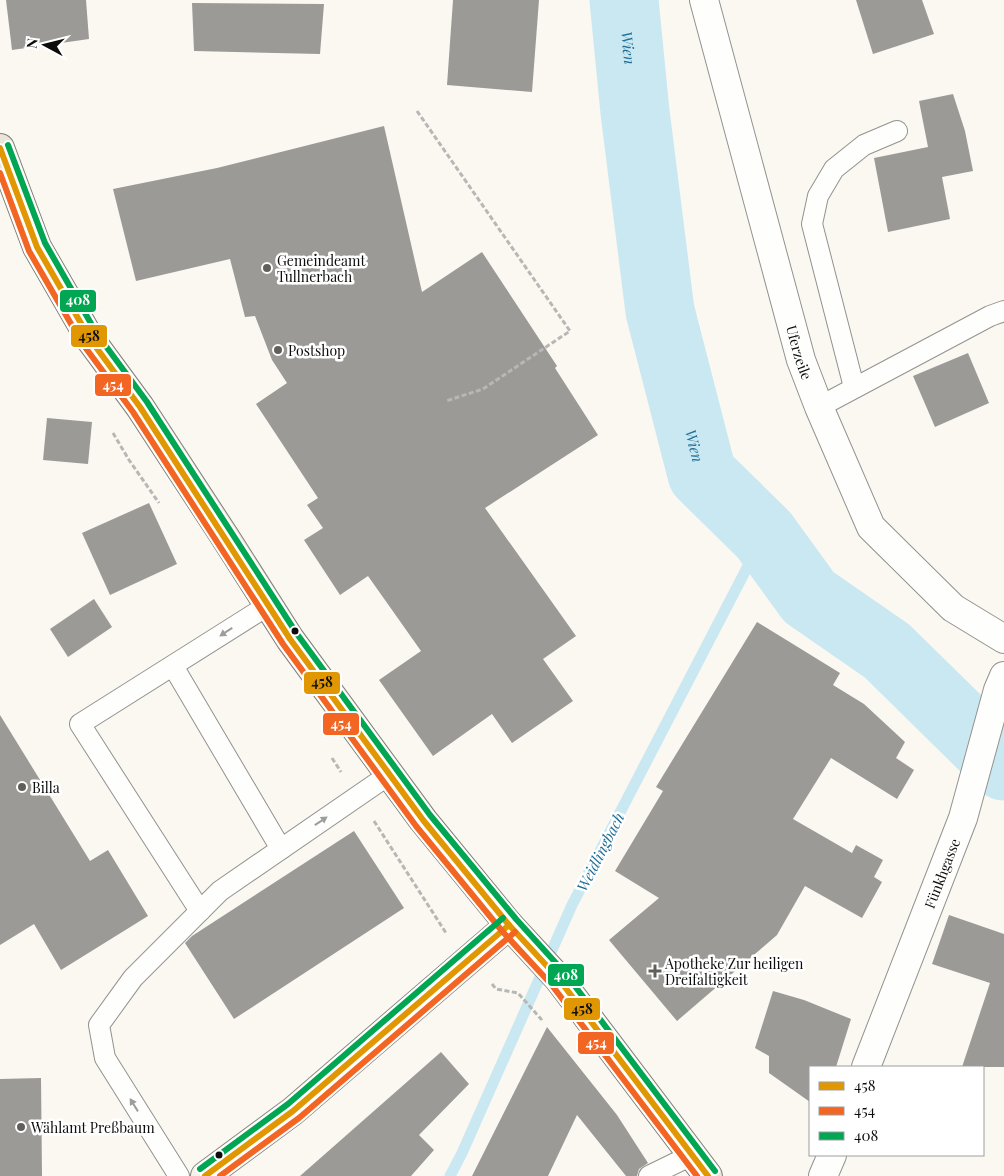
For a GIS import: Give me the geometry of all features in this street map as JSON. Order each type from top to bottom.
[{"type":"main road","points":[[0,148],[37,247],[90,339],[140,407],[290,639],[423,820],[509,925],[558,978],[700,1166]]},
{"type":"main road","points":[[205,1176],[293,1112],[509,925]]},
{"type":"street","name":"Uferzeile","points":[[704,0],[801,360],[871,528],[953,608],[1004,639]]},
{"type":"street","name":"Fünkhgasse","points":[[866,1066],[963,818],[1002,685]]},
{"type":"street","points":[[823,1176],[832,1156]]},
{"type":"lane","points":[[854,387],[812,224],[818,196],[834,169],[864,145],[897,131]]},
{"type":"lane","points":[[819,407],[990,316],[1004,311]]},
{"type":"lane","points":[[200,911],[80,724],[268,606]]},
{"type":"lane","points":[[173,666],[280,849]]},
{"type":"lane","points":[[179,1176],[105,1058],[99,1025],[134,978],[220,891],[390,774]]},
{"type":"lane","points":[[648,1176],[700,1166]]},
{"type":"path","points":[[417,111],[570,331],[483,389],[446,401]]},
{"type":"path","points":[[518,993],[541,1019]]},
{"type":"building","points":[[6,0],[86,0],[89,39],[12,50]]},
{"type":"building","points":[[453,0],[539,0],[532,92],[447,85]]},
{"type":"building","points":[[856,0],[922,0],[934,34],[873,54]]},
{"type":"building","points":[[192,3],[324,4],[320,54],[194,51]]},
{"type":"building","points":[[953,94],[965,131],[973,171],[942,177],[950,219],[888,232],[874,158],[928,147],[919,101]]},
{"type":"building","points":[[384,126],[422,292],[482,252],[557,366],[555,368],[598,435],[485,508],[576,636],[543,659],[573,701],[512,743],[492,714],[433,756],[379,680],[421,651],[368,576],[340,595],[304,540],[323,528],[307,505],[318,498],[256,404],[287,383],[272,360],[255,316],[245,317],[230,259],[136,281],[113,189],[217,168]]},
{"type":"building","points":[[968,353],[989,403],[935,427],[913,376]]},
{"type":"building","points":[[47,418],[92,422],[88,464],[43,460]]},
{"type":"building","points":[[149,503],[177,564],[110,595],[82,533]]},
{"type":"building","points":[[94,599],[112,627],[68,657],[50,629]]},
{"type":"building","points":[[757,622],[840,673],[833,685],[864,704],[905,742],[896,758],[914,770],[897,799],[831,758],[793,819],[852,853],[856,845],[883,860],[874,877],[882,882],[862,918],[805,886],[777,935],[677,1021],[609,940],[659,898],[615,871],[663,791],[656,787]]},
{"type":"building","name":"Billa","points":[[0,715],[90,861],[108,850],[148,916],[61,970],[34,924],[0,945]]},
{"type":"building","points":[[354,831],[404,908],[234,1019],[185,943],[192,936]]},
{"type":"building","points":[[949,915],[1004,934],[1004,1067],[962,1066],[990,983],[932,964]]},
{"type":"building","points":[[773,991],[804,1000],[851,1019],[836,1066],[809,1066],[809,1101],[769,1073],[769,1056],[755,1048]]},
{"type":"building","points":[[547,1027],[617,1115],[648,1163],[639,1169],[637,1176],[626,1176],[577,1115],[548,1176],[472,1176]]},
{"type":"building","points":[[441,1052],[469,1084],[419,1135],[434,1150],[411,1176],[300,1176]]},
{"type":"building","name":"Wählamt Preßbaum","points":[[41,1078],[42,1176],[0,1176],[0,1079]]},
{"type":"waterway","name":"Wien","points":[[624,0],[635,112],[660,311],[702,474],[764,535],[809,597],[887,651],[1004,766]]},
{"type":"waterway","name":"Weidlingbach","points":[[450,1176],[462,1153],[572,905],[764,535]]},
{"type":"transit line","name":"408","points":[[8,145],[45,243],[97,334],[147,402],[297,634],[430,815],[516,919],[565,973],[715,1171]]},
{"type":"transit line","name":"458","points":[[0,148],[37,247],[90,339],[140,407],[290,639],[423,820],[509,925],[558,978],[708,1176]]},
{"type":"transit line","name":"454","points":[[0,173],[29,251],[82,343],[133,412],[283,644],[416,826],[502,931],[551,984],[697,1176]]},
{"type":"transit line","name":"408","points":[[200,1169],[288,1104],[503,918]]},
{"type":"transit line","name":"458","points":[[205,1176],[293,1111],[509,925]]},
{"type":"transit line","name":"454","points":[[220,1176],[299,1118],[515,932]]},
{"type":"place","name":"Gemeindeamt Tullnerbach","points":[[267,268]]},
{"type":"place","name":"Postshop","points":[[278,350]]},
{"type":"place","name":"Billa","points":[[22,787]]},
{"type":"place","name":"Apotheke Zur heiligen Dreifaltigkeit","points":[[655,971]]},
{"type":"place","name":"Wählamt Preßbaum","points":[[21,1127]]}]
